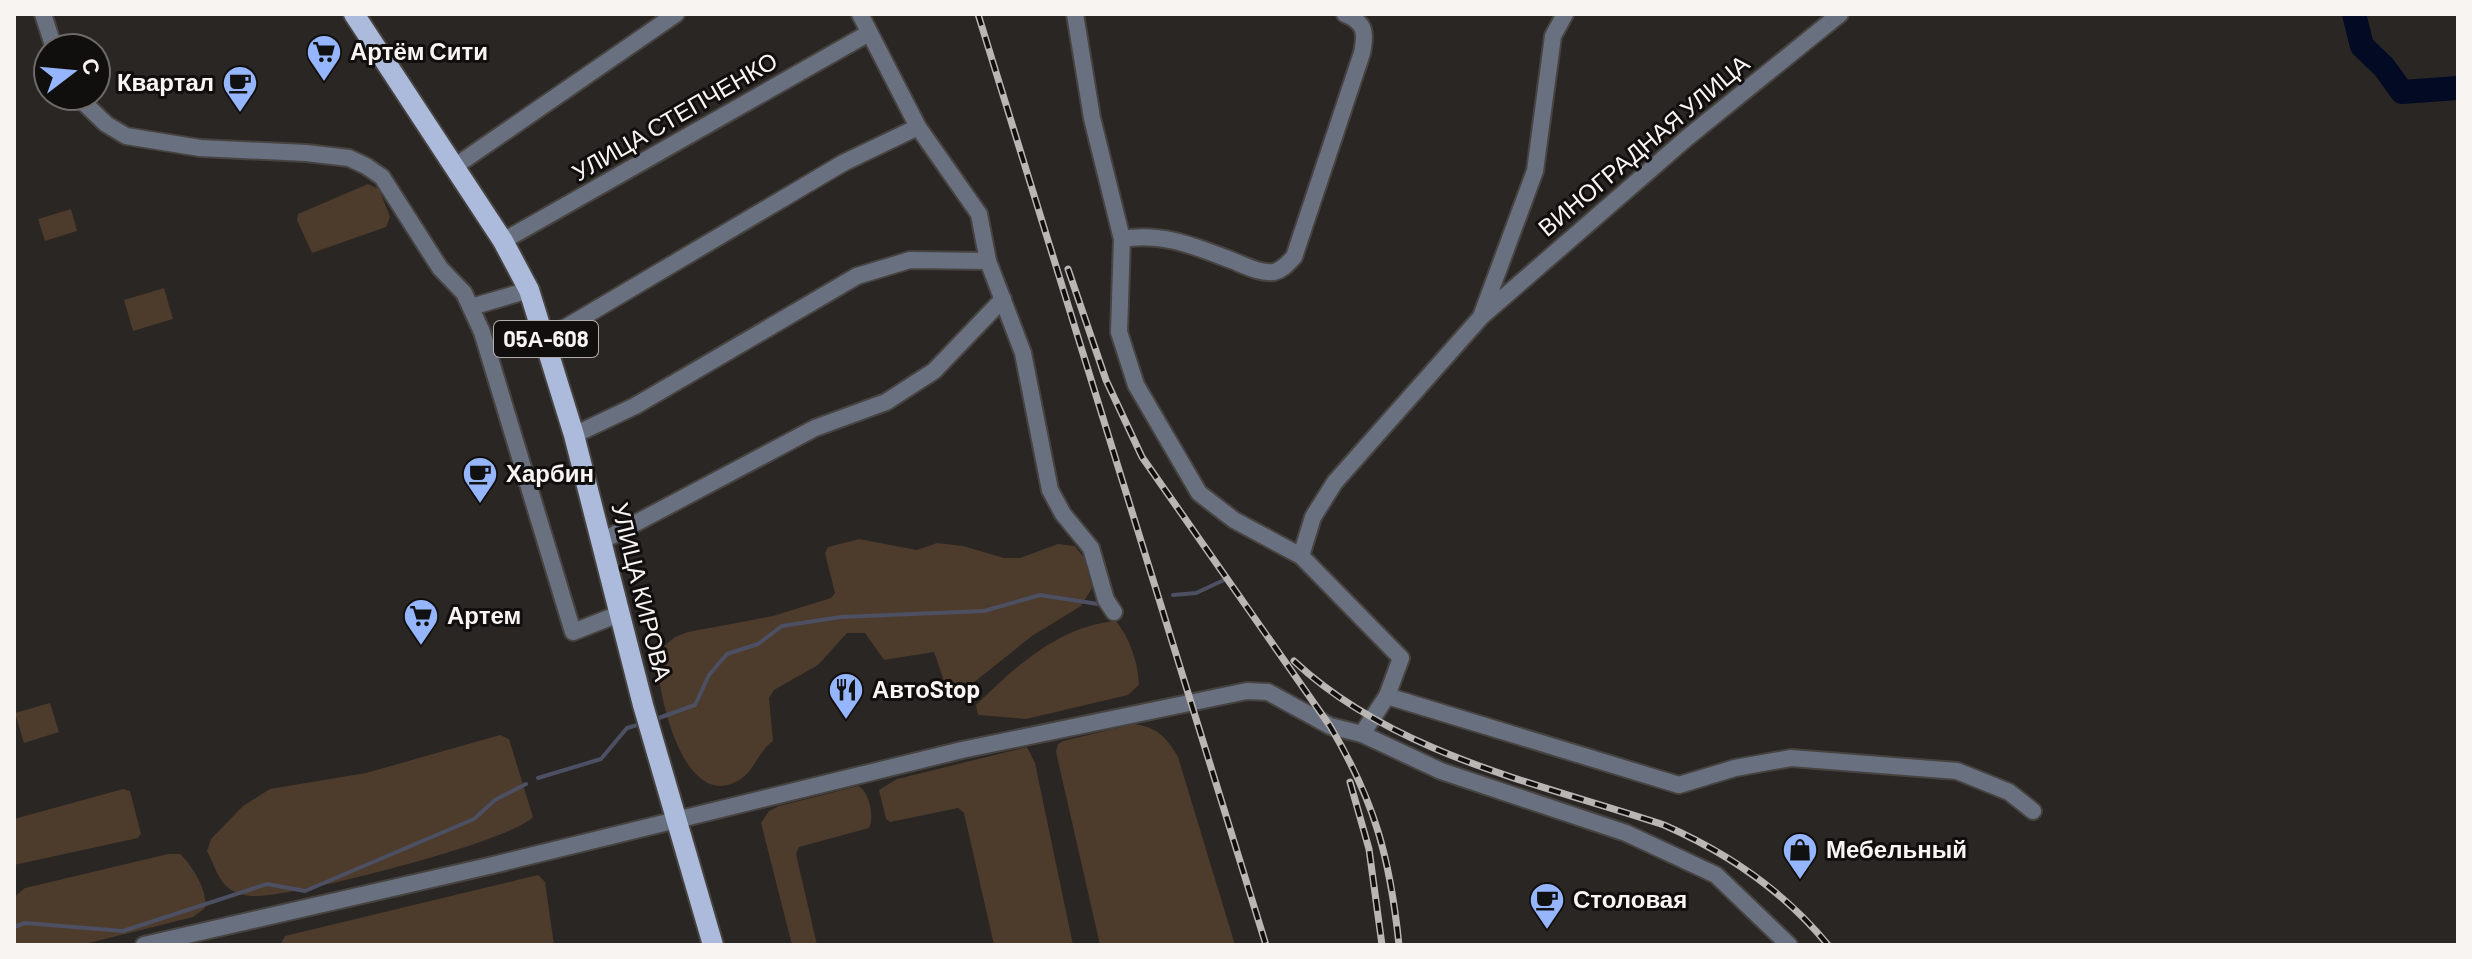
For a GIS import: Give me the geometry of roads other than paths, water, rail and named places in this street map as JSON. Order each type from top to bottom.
[{"type":"main road","name":"УЛИЦА КИРОВА","points":[[354,14],[503,241],[529,290],[574,435],[643,705],[713,945]]},
{"type":"street","points":[[454,167],[676,14]]},
{"type":"street","points":[[860,14],[918,127],[979,214],[988,261],[1023,353],[1050,490],[1063,514],[1091,548],[1106,600],[1114,612]]},
{"type":"street","points":[[1075,14],[1092,118],[1122,239],[1124,277],[1119,332],[1136,385],[1199,493],[1234,520],[1301,556],[1401,658],[1387,696],[1362,734]]},
{"type":"street","points":[[1122,239],[1149,234],[1185,243],[1260,271],[1275,272],[1294,257],[1366,34],[1362,24],[1345,14]]},
{"type":"street","name":"ВИНОГРАДНАЯ УЛИЦА","points":[[1481,317],[1535,171],[1553,36],[1565,14]]},
{"type":"street","name":"ВИНОГРАДНАЯ УЛИЦА","points":[[1301,556],[1313,517],[1335,482],[1481,317],[1688,137],[1840,14]]},
{"type":"street","name":"УЛИЦА СТЕПЧЕНКО","points":[[503,241],[869,33]]},
{"type":"street","points":[[94,112],[126,136],[200,148],[349,158],[382,177],[440,268],[464,293],[482,332],[573,632],[619,614]]},
{"type":"street","points":[[546,339],[843,163],[918,127]]},
{"type":"street","points":[[574,435],[635,406],[857,276],[910,260],[988,261]]},
{"type":"street","points":[[471,307],[529,290]]},
{"type":"street","points":[[602,541],[815,428],[886,402],[934,371],[1003,299]]},
{"type":"street","points":[[144,945],[493,865],[1038,732],[1247,691],[1268,692],[1330,726],[1362,734],[1441,771],[1626,833],[1716,875],[1789,945]]},
{"type":"street","points":[[1387,696],[1679,785],[1735,768],[1791,758],[1957,771],[2009,792],[2033,811]]},
{"type":"waterway","points":[[2354,14],[2362,46],[2384,67],[2402,92],[2458,88]]},
{"type":"waterway","points":[[1173,595],[1196,593],[1224,580]]},
{"type":"waterway","points":[[656,719],[695,705],[709,675],[727,654],[758,644],[782,626],[841,617],[984,611],[1040,595],[1098,604]]},
{"type":"waterway","points":[[538,778],[601,759],[627,728],[644,723]]},
{"type":"waterway","points":[[14,927],[25,923],[123,931],[267,884],[305,891],[474,819],[495,800],[526,784]]},
{"type":"railway","points":[[978,14],[1266,945]]},
{"type":"railway","points":[[1068,269],[1106,380],[1142,457],[1330,726],[1346,754],[1378,831],[1391,885],[1399,945]]},
{"type":"railway","points":[[1294,661],[1333,693],[1376,720],[1422,743],[1517,779],[1664,825],[1688,836],[1732,861],[1773,890],[1828,945]]},
{"type":"railway","points":[[1350,782],[1369,849],[1382,945]]},
{"type":"place","name":"Артём Сити","points":[[324,83]]},
{"type":"place","name":"Квартал","points":[[240,114]]},
{"type":"place","name":"Харбин","points":[[480,505]]},
{"type":"place","name":"Артем","points":[[421,647]]},
{"type":"place","name":"АвтоStop","points":[[846,721]]},
{"type":"place","name":"Мебельный","points":[[1800,881]]},
{"type":"place","name":"Столовая","points":[[1547,931]]}]
